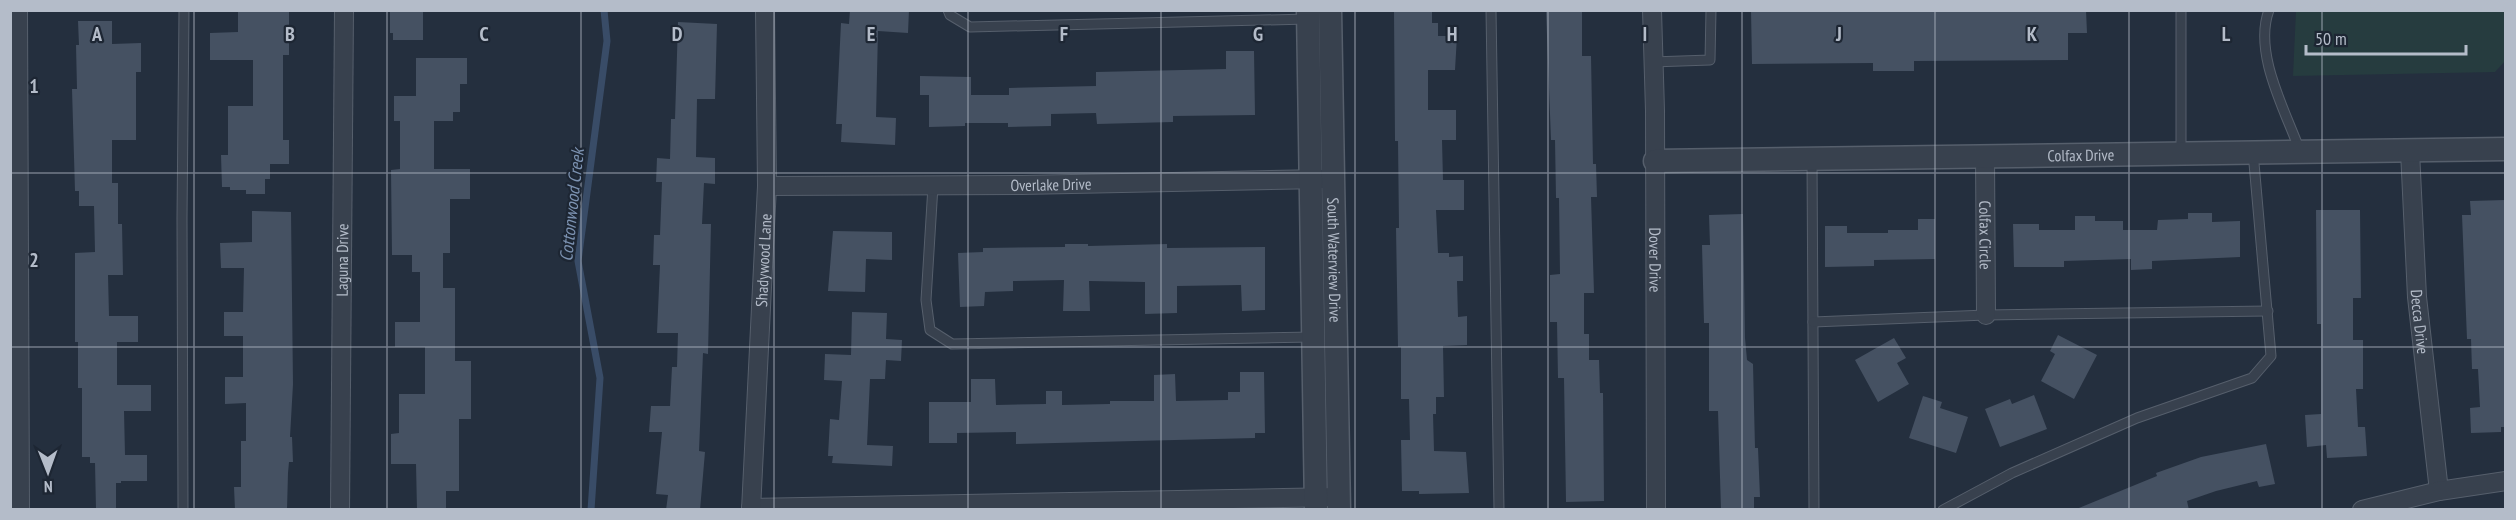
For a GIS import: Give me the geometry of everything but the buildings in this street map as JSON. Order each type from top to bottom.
[{"type":"street","points":[[18,10],[20,510]]},
{"type":"street","name":"Laguna Drive","points":[[340,510],[344,10]]},
{"type":"street","name":"Shadywood Lane","points":[[751,509],[767,186],[765,10]]},
{"type":"street","name":"South Waterview Drive","points":[[1330,10],[1338,503]]},
{"type":"street","name":"Dover Drive","points":[[1652,10],[1656,510]]},
{"type":"street","name":"South Waterview Drive","points":[[1308,15],[1316,503]]},
{"type":"street","name":"Colfax Drive","points":[[1655,161],[2505,149]]},
{"type":"street","name":"Decca Drive","points":[[2410,151],[2417,297],[2439,491]]},
{"type":"street","name":"Colfax Circle","points":[[1985,155],[1986,315]]},
{"type":"street","name":"Overlake Drive","points":[[767,186],[933,186],[1334,178]]},
{"type":"street","points":[[2362,510],[2439,491],[2505,481]]},
{"type":"street","points":[[751,509],[1338,503]]},
{"type":"lane","points":[[183,510],[184,10]]},
{"type":"lane","points":[[948,10],[950,15],[970,27],[1308,15]]},
{"type":"lane","points":[[1491,10],[1499,510]]},
{"type":"lane","points":[[1652,62],[1710,60],[1711,10]]},
{"type":"lane","points":[[2181,10],[2181,153]]},
{"type":"lane","points":[[2269,10],[2264,24],[2268,65],[2300,152]]},
{"type":"lane","points":[[1943,510],[2012,473],[2138,418],[2252,378],[2271,356],[2253,152]]},
{"type":"lane","points":[[1812,159],[1814,510]]},
{"type":"lane","points":[[933,186],[926,300],[930,330],[952,344],[1313,337]]},
{"type":"lane","points":[[1813,322],[1986,315],[2268,311]]},
{"type":"green space","points":[[2296,11],[2505,11],[2505,61],[2495,72],[2293,76]]},
{"type":"waterway","name":"Cottonwood Creek","points":[[591,510],[600,378],[578,261],[607,41],[604,10]]}]
